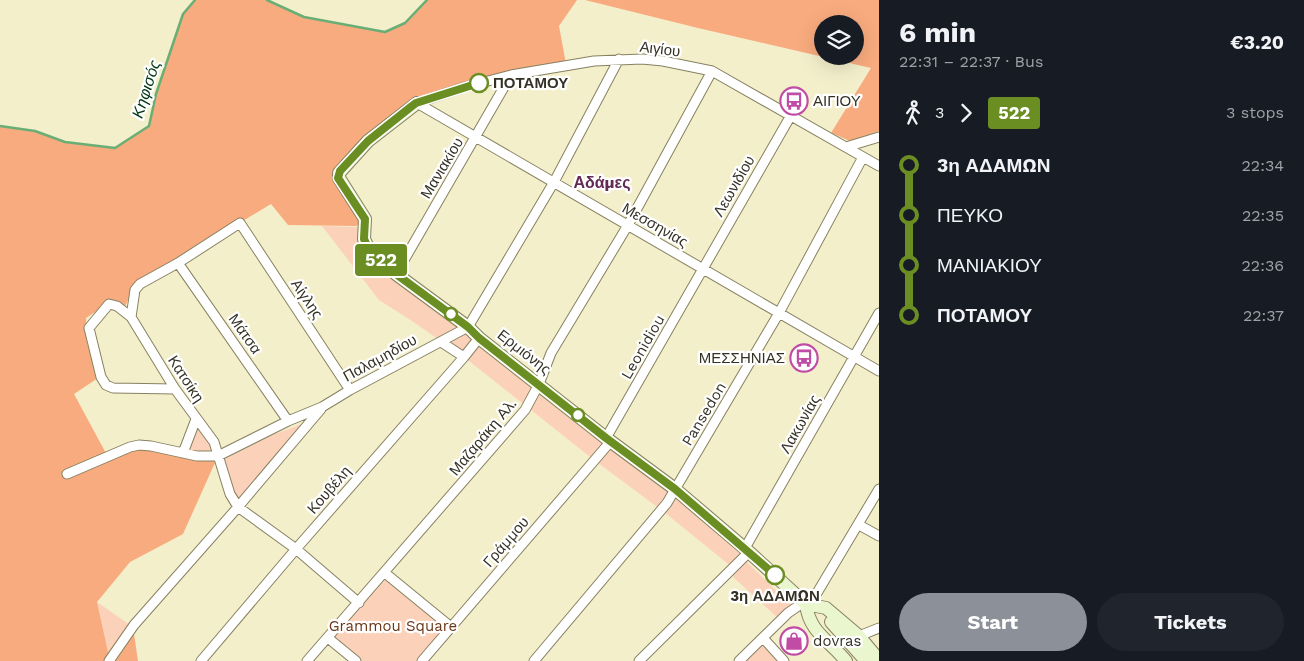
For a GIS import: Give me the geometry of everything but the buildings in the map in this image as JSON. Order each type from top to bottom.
[{"type":"street","name":"Αιγίου","points":[[416,103],[512,74],[594,61],[619,59],[663,61],[712,71],[879,166]]},
{"type":"street","points":[[468,327],[554,182],[619,59]]},
{"type":"street","name":"Μαζαράκη Αλ.","points":[[307,661],[525,410],[539,384],[551,353],[628,225],[712,71]]},
{"type":"street","name":"Μανιακίου","points":[[396,274],[512,74]]},
{"type":"street","name":"Μεσσηνίας","points":[[416,103],[879,371]]},
{"type":"street","name":"Ερμιόνης","points":[[416,103],[368,141],[339,174],[338,178],[365,219],[364,239],[368,247],[396,274],[468,327],[479,338],[609,440],[675,489],[747,550],[807,606],[842,633],[866,661]]},
{"type":"street","name":"Λεωνιδίου","points":[[703,269],[790,117]]},
{"type":"street","points":[[846,147],[879,137]]},
{"type":"street","name":"Pansedon","points":[[534,661],[659,514],[779,313],[863,157]]},
{"type":"street","name":"Αίγλης","points":[[178,263],[240,223],[350,390]]},
{"type":"street","points":[[131,318],[136,288],[178,263]]},
{"type":"street","name":"Μάτσα","points":[[178,263],[288,422]]},
{"type":"street","name":"Leonidiou","points":[[609,440],[703,269]]},
{"type":"street","points":[[131,318],[117,306],[109,304],[89,328],[96,360],[104,383],[113,388],[176,389]]},
{"type":"street","name":"Λακωνίας","points":[[639,661],[747,550],[879,313]]},
{"type":"street","name":"Κατσίκη","points":[[131,318],[196,419],[214,442],[218,456]]},
{"type":"street","name":"Παλαμηδίου","points":[[218,456],[322,407],[468,327]]},
{"type":"street","name":"Κουβέλη","points":[[201,661],[479,338]]},
{"type":"street","points":[[441,342],[464,357]]},
{"type":"street","points":[[109,661],[134,625],[238,507],[322,407]]},
{"type":"street","points":[[183,453],[196,419]]},
{"type":"street","name":"Γράμμου","points":[[422,661],[609,440]]},
{"type":"street","points":[[68,474],[130,447],[139,445],[197,456],[218,456],[230,494],[238,507],[296,549],[359,603]]},
{"type":"street","points":[[807,606],[817,593],[879,489]]},
{"type":"street","points":[[859,524],[879,536]]},
{"type":"street","points":[[385,572],[451,627]]},
{"type":"street","points":[[807,606],[814,628],[846,660]]},
{"type":"street","points":[[739,661],[788,613],[807,606],[826,608],[859,636],[879,660]]},
{"type":"street","points":[[859,636],[879,628]]},
{"type":"street","points":[[328,638],[356,661]]},
{"type":"street","points":[[763,638],[784,661]]},
{"type":"green space","points":[[322,226],[358,227],[363,250],[676,498],[738,552],[791,605],[778,618],[733,577],[733,568],[664,512],[594,460],[464,357],[379,300]]},
{"type":"green space","points":[[197,421],[218,455],[310,421],[238,507],[218,456],[185,450]]},
{"type":"green space","name":"Grammou Square","points":[[387,578],[451,627],[422,661],[359,661],[333,638]]},
{"type":"green space","points":[[97,602],[133,627],[110,661]]},
{"type":"green space","points":[[763,638],[784,661],[739,661]]},
{"type":"shaded area","points":[[195,0],[267,0],[304,17],[385,32],[405,23],[427,0],[577,0],[559,26],[566,64],[412,101],[337,168],[363,223],[356,226],[288,225],[271,204],[133,287],[125,307],[109,303],[86,318],[87,343],[98,378],[74,394],[108,457],[130,448],[150,447],[199,461],[218,456],[183,534],[130,562],[97,602],[110,661],[0,661],[0,126],[35,131],[65,142],[115,148],[148,126],[156,94],[183,14]]},
{"type":"shaded area","points":[[585,0],[879,0],[879,131],[850,141],[831,133],[871,68],[858,65],[864,65],[864,15],[814,15],[814,55]]},
{"type":"shaded area","points":[[133,627],[138,661],[110,661]]},
{"type":"waterway","name":"Κηφισός","points":[[0,126],[35,131],[65,142],[115,148],[149,126],[156,94],[183,14],[195,0]]},
{"type":"waterway","name":"Κηφισός","points":[[267,0],[304,17],[385,32],[405,23],[427,0]]},
{"type":"bus line","name":"522","points":[[479,83],[416,103],[368,141],[340,171],[338,178],[365,219],[364,239],[369,250],[396,274],[468,327],[479,338],[606,438],[675,489],[775,575]]},
{"type":"place","name":"ΠΟΤΑΜΟΥ","points":[[479,83]]},
{"type":"place","name":"ΑΙΓΙΟΥ","points":[[794,101]]},
{"type":"place","name":"ΜΕΣΣΗΝΙΑΣ","points":[[804,358]]},
{"type":"place","name":"3η ΑΔΑΜΩΝ","points":[[775,575]]},
{"type":"place","name":"dovras","points":[[794,641]]},
{"type":"district","name":"Αδάμες","points":[[602,182]]}]
